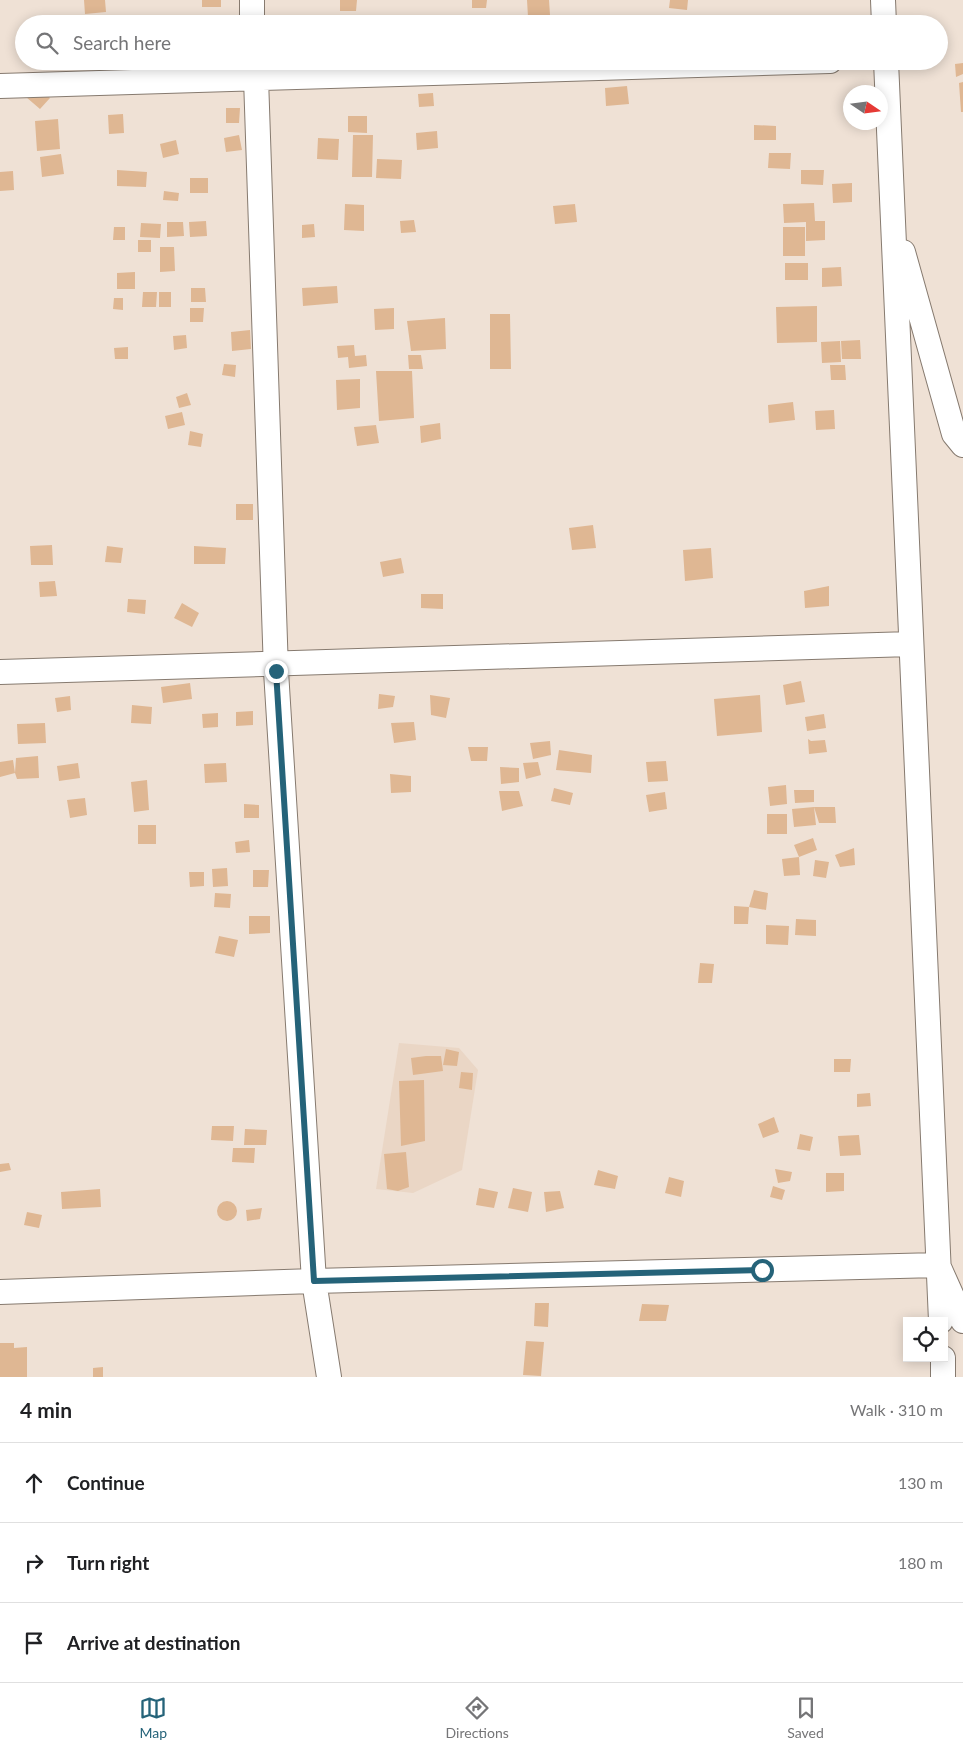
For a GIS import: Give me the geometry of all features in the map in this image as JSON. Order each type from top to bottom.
[{"type":"street","points":[[252,0],[252,15]]},
{"type":"street","points":[[883,0],[884,15]]},
{"type":"street","points":[[0,86],[255,70],[276,663],[314,1281],[329,1377]]},
{"type":"street","points":[[886,70],[941,1317]]},
{"type":"street","points":[[892,213],[954,434],[963,445]]},
{"type":"street","points":[[0,672],[911,644]]},
{"type":"street","points":[[0,1292],[314,1281],[938,1265]]},
{"type":"street","points":[[938,1265],[963,1321]]},
{"type":"street","points":[[943,1362],[944,1377]]},
{"type":"shaded area","points":[[399,1043],[459,1048],[478,1070],[462,1170],[413,1193],[376,1189]]},
{"type":"building","points":[[84,0],[105,0],[106,12],[85,14]]},
{"type":"building","points":[[202,0],[221,0],[221,7],[202,7]]},
{"type":"building","points":[[340,0],[357,0],[356,11],[340,11]]},
{"type":"building","points":[[472,0],[487,0],[486,8],[472,8]]},
{"type":"building","points":[[527,0],[549,0],[550,15],[528,15]]},
{"type":"building","points":[[670,0],[688,0],[687,10],[669,8]]},
{"type":"building","points":[[963,63],[963,74],[956,77],[955,64]]},
{"type":"building","points":[[963,82],[963,112],[961,112],[959,83]]},
{"type":"building","points":[[627,86],[629,104],[606,106],[605,88]]},
{"type":"building","points":[[39,88],[50,98],[40,109],[26,97]]},
{"type":"building","points":[[433,93],[434,106],[419,107],[418,94]]},
{"type":"building","points":[[226,108],[240,108],[239,123],[226,123]]},
{"type":"building","points":[[123,114],[124,133],[109,134],[108,115]]},
{"type":"building","points":[[348,116],[367,116],[367,133],[348,132]]},
{"type":"building","points":[[58,119],[60,149],[37,151],[35,121]]},
{"type":"building","points":[[754,125],[776,126],[776,140],[754,140]]},
{"type":"building","points":[[437,131],[438,148],[417,150],[416,133]]},
{"type":"building","points":[[239,135],[242,150],[226,152],[224,138]]},
{"type":"building","points":[[353,135],[373,135],[372,177],[352,177]]},
{"type":"building","points":[[318,138],[339,139],[338,160],[317,159]]},
{"type":"building","points":[[176,140],[179,154],[163,158],[160,144]]},
{"type":"building","points":[[769,153],[791,153],[790,169],[768,168]]},
{"type":"building","points":[[61,154],[64,174],[42,177],[40,157]]},
{"type":"building","points":[[377,159],[402,160],[401,179],[376,178]]},
{"type":"building","points":[[117,170],[147,172],[146,187],[117,186]]},
{"type":"building","points":[[801,170],[824,170],[823,185],[801,184]]},
{"type":"building","points":[[13,171],[14,190],[0,191],[0,172]]},
{"type":"building","points":[[190,178],[208,178],[208,193],[190,193]]},
{"type":"building","points":[[852,183],[852,202],[833,203],[832,184]]},
{"type":"building","points":[[164,191],[179,193],[178,201],[163,200]]},
{"type":"building","points":[[814,203],[815,221],[825,221],[825,240],[806,241],[806,222],[784,223],[783,204]]},
{"type":"building","points":[[345,204],[364,205],[364,231],[344,230]]},
{"type":"building","points":[[575,204],[577,222],[555,224],[553,206]]},
{"type":"building","points":[[414,220],[416,232],[401,233],[400,221]]},
{"type":"building","points":[[206,221],[207,236],[190,237],[189,222]]},
{"type":"building","points":[[167,222],[183,222],[184,236],[167,237]]},
{"type":"building","points":[[141,223],[161,224],[160,238],[140,237]]},
{"type":"building","points":[[314,224],[315,237],[302,238],[302,225]]},
{"type":"building","points":[[114,227],[125,227],[125,240],[113,240]]},
{"type":"building","points":[[783,227],[805,227],[805,256],[783,256]]},
{"type":"building","points":[[138,240],[151,240],[151,252],[138,252]]},
{"type":"building","points":[[160,247],[174,247],[175,271],[160,272]]},
{"type":"building","points":[[785,263],[808,263],[808,280],[785,280]]},
{"type":"building","points":[[841,267],[842,286],[822,287],[822,268]]},
{"type":"building","points":[[135,272],[135,289],[117,289],[117,273]]},
{"type":"building","points":[[337,286],[338,303],[303,306],[302,288]]},
{"type":"building","points":[[191,288],[205,288],[206,302],[191,302]]},
{"type":"building","points":[[143,292],[157,292],[156,307],[142,307]]},
{"type":"building","points":[[159,292],[171,292],[171,307],[159,307]]},
{"type":"building","points":[[114,298],[123,298],[123,310],[113,309]]},
{"type":"building","points":[[817,306],[817,342],[777,343],[776,307]]},
{"type":"building","points":[[190,308],[204,308],[203,322],[190,322]]},
{"type":"building","points":[[394,308],[394,329],[375,330],[374,309]]},
{"type":"building","points":[[490,314],[510,314],[511,369],[490,369]]},
{"type":"building","points":[[445,318],[446,349],[411,351],[407,321]]},
{"type":"building","points":[[250,330],[251,349],[232,351],[231,332]]},
{"type":"building","points":[[186,335],[187,348],[174,350],[173,336]]},
{"type":"building","points":[[860,340],[861,359],[842,359],[841,341]]},
{"type":"building","points":[[840,341],[841,362],[822,363],[821,342]]},
{"type":"building","points":[[354,345],[355,356],[366,355],[367,366],[349,368],[348,357],[338,358],[337,346]]},
{"type":"building","points":[[128,347],[128,359],[115,359],[114,348]]},
{"type":"building","points":[[408,355],[421,355],[423,369],[409,369]]},
{"type":"building","points":[[224,364],[236,365],[235,377],[222,375]]},
{"type":"building","points":[[830,365],[845,365],[846,380],[831,380]]},
{"type":"building","points":[[376,371],[412,371],[414,418],[379,421]]},
{"type":"building","points":[[360,379],[360,408],[337,410],[336,380]]},
{"type":"building","points":[[187,393],[191,405],[179,408],[176,397]]},
{"type":"building","points":[[793,402],[795,420],[769,423],[768,405]]},
{"type":"building","points":[[834,410],[835,429],[816,430],[815,411]]},
{"type":"building","points":[[182,412],[185,425],[168,429],[165,416]]},
{"type":"building","points":[[440,423],[441,439],[421,443],[420,426]]},
{"type":"building","points":[[376,425],[379,443],[357,446],[354,427]]},
{"type":"building","points":[[190,431],[203,434],[201,447],[188,445]]},
{"type":"building","points":[[236,504],[253,504],[253,520],[236,520]]},
{"type":"building","points":[[593,525],[596,548],[572,550],[569,528]]},
{"type":"building","points":[[52,545],[53,565],[31,565],[30,546]]},
{"type":"building","points":[[107,546],[123,548],[121,563],[105,562]]},
{"type":"building","points":[[194,546],[226,548],[225,564],[194,564]]},
{"type":"building","points":[[711,548],[713,578],[685,581],[683,550]]},
{"type":"building","points":[[401,558],[404,573],[383,577],[380,562]]},
{"type":"building","points":[[55,581],[57,596],[40,597],[39,582]]},
{"type":"building","points":[[829,586],[829,606],[805,608],[804,591]]},
{"type":"building","points":[[421,594],[443,594],[443,609],[421,608]]},
{"type":"building","points":[[128,599],[146,600],[145,614],[127,612]]},
{"type":"building","points":[[182,603],[199,613],[192,627],[174,618]]},
{"type":"building","points":[[801,681],[805,702],[786,705],[783,685]]},
{"type":"building","points":[[190,683],[192,699],[163,703],[161,687]]},
{"type":"building","points":[[379,694],[395,696],[393,707],[378,709]]},
{"type":"building","points":[[430,695],[450,698],[446,718],[431,715]]},
{"type":"building","points":[[760,695],[762,732],[717,736],[714,699]]},
{"type":"building","points":[[70,696],[71,710],[57,712],[55,698]]},
{"type":"building","points":[[132,705],[152,707],[151,724],[131,723]]},
{"type":"building","points":[[253,711],[253,725],[236,726],[236,712]]},
{"type":"building","points":[[218,713],[218,727],[203,728],[202,714]]},
{"type":"building","points":[[824,714],[826,728],[807,731],[805,717]]},
{"type":"building","points":[[414,722],[416,740],[394,743],[391,723]]},
{"type":"building","points":[[45,723],[46,743],[18,744],[17,724]]},
{"type":"building","points":[[808,739],[811,741],[825,740],[827,752],[809,754]]},
{"type":"building","points":[[550,741],[551,755],[533,759],[530,743]]},
{"type":"building","points":[[468,747],[488,747],[487,761],[471,761]]},
{"type":"building","points":[[559,750],[592,755],[591,773],[556,770]]},
{"type":"building","points":[[38,756],[39,778],[17,779],[15,773],[16,758]]},
{"type":"building","points":[[13,760],[15,773],[0,777],[0,762]]},
{"type":"building","points":[[666,761],[668,781],[648,782],[646,762]]},
{"type":"building","points":[[538,762],[541,775],[526,779],[523,763]]},
{"type":"building","points":[[78,763],[80,778],[59,781],[57,766]]},
{"type":"building","points":[[226,763],[227,782],[205,783],[204,764]]},
{"type":"building","points":[[500,767],[519,768],[519,782],[501,784]]},
{"type":"building","points":[[390,774],[411,776],[411,792],[391,793]]},
{"type":"building","points":[[147,780],[149,810],[134,812],[131,782]]},
{"type":"building","points":[[786,785],[787,804],[770,806],[768,787]]},
{"type":"building","points":[[554,788],[573,793],[570,805],[551,801]]},
{"type":"building","points":[[794,790],[814,790],[814,802],[795,803]]},
{"type":"building","points":[[499,791],[519,791],[523,806],[502,811]]},
{"type":"building","points":[[665,792],[667,809],[649,812],[646,795]]},
{"type":"building","points":[[85,798],[87,815],[70,818],[67,800]]},
{"type":"building","points":[[244,804],[259,805],[259,818],[244,818]]},
{"type":"building","points":[[814,807],[835,807],[836,823],[819,823]]},
{"type":"building","points":[[814,807],[816,825],[794,827],[792,809]]},
{"type":"building","points":[[767,814],[787,814],[787,834],[767,834]]},
{"type":"building","points":[[138,825],[156,825],[156,844],[138,844]]},
{"type":"building","points":[[813,838],[817,850],[799,857],[794,845]]},
{"type":"building","points":[[249,840],[250,852],[236,853],[235,842]]},
{"type":"building","points":[[854,848],[855,865],[840,867],[835,855]]},
{"type":"building","points":[[799,857],[800,875],[784,876],[782,859]]},
{"type":"building","points":[[815,860],[829,862],[826,878],[813,876]]},
{"type":"building","points":[[227,868],[228,886],[213,887],[212,869]]},
{"type":"building","points":[[253,870],[269,870],[268,887],[253,887]]},
{"type":"building","points":[[189,872],[204,872],[204,886],[190,887]]},
{"type":"building","points":[[754,890],[768,893],[766,910],[749,907]]},
{"type":"building","points":[[215,893],[231,894],[230,908],[214,907]]},
{"type":"building","points":[[734,906],[749,907],[748,924],[734,924]]},
{"type":"building","points":[[249,916],[270,916],[270,933],[249,934]]},
{"type":"building","points":[[796,919],[816,920],[816,936],[795,935]]},
{"type":"building","points":[[766,925],[789,926],[788,945],[766,944]]},
{"type":"building","points":[[219,936],[238,940],[234,957],[215,953]]},
{"type":"building","points":[[700,963],[714,964],[712,983],[698,983]]},
{"type":"building","points":[[446,1049],[459,1052],[457,1066],[443,1065]]},
{"type":"building","points":[[441,1056],[443,1071],[413,1075],[411,1058]]},
{"type":"building","points":[[834,1059],[851,1059],[850,1072],[834,1072]]},
{"type":"building","points":[[461,1072],[473,1073],[472,1090],[459,1088]]},
{"type":"building","points":[[424,1080],[425,1141],[401,1146],[399,1081]]},
{"type":"building","points":[[870,1093],[871,1106],[857,1107],[857,1094]]},
{"type":"building","points":[[774,1117],[779,1132],[763,1138],[758,1124]]},
{"type":"building","points":[[212,1126],[234,1126],[233,1141],[211,1140]]},
{"type":"building","points":[[245,1129],[267,1130],[266,1145],[244,1145]]},
{"type":"building","points":[[800,1134],[813,1137],[810,1151],[797,1149]]},
{"type":"building","points":[[859,1135],[861,1155],[840,1156],[838,1136]]},
{"type":"building","points":[[233,1148],[255,1148],[254,1163],[232,1162]]},
{"type":"building","points":[[406,1152],[409,1187],[398,1191],[387,1189],[384,1154]]},
{"type":"building","points":[[9,1163],[11,1170],[0,1172],[0,1164]]},
{"type":"building","points":[[775,1169],[792,1172],[790,1181],[778,1183]]},
{"type":"building","points":[[598,1170],[618,1176],[615,1189],[594,1185]]},
{"type":"building","points":[[826,1173],[844,1173],[844,1191],[826,1192]]},
{"type":"building","points":[[669,1177],[684,1181],[681,1197],[665,1193]]},
{"type":"building","points":[[773,1186],[785,1190],[782,1200],[770,1197]]},
{"type":"building","points":[[479,1188],[498,1192],[494,1208],[476,1205]]},
{"type":"building","points":[[513,1188],[532,1192],[528,1212],[508,1208]]},
{"type":"building","points":[[100,1189],[101,1207],[62,1209],[61,1192]]},
{"type":"building","points":[[560,1191],[564,1208],[546,1212],[544,1192]]},
{"type":"building","points":[[227,1201],[234,1204],[237,1211],[234,1218],[227,1221],[220,1218],[217,1211],[220,1204]]},
{"type":"building","points":[[262,1208],[260,1219],[247,1221],[246,1210]]},
{"type":"building","points":[[27,1212],[42,1215],[39,1228],[24,1225]]},
{"type":"building","points":[[535,1303],[549,1303],[548,1327],[534,1326]]},
{"type":"building","points":[[642,1304],[669,1305],[666,1321],[639,1321]]},
{"type":"building","points":[[526,1341],[544,1342],[541,1376],[523,1375]]},
{"type":"building","points":[[0,1343],[14,1343],[14,1348],[27,1347],[27,1377],[0,1377]]},
{"type":"building","points":[[103,1367],[103,1377],[93,1377],[93,1368]]},
{"type":"route","points":[[276,671],[314,1281],[762,1270]]}]
